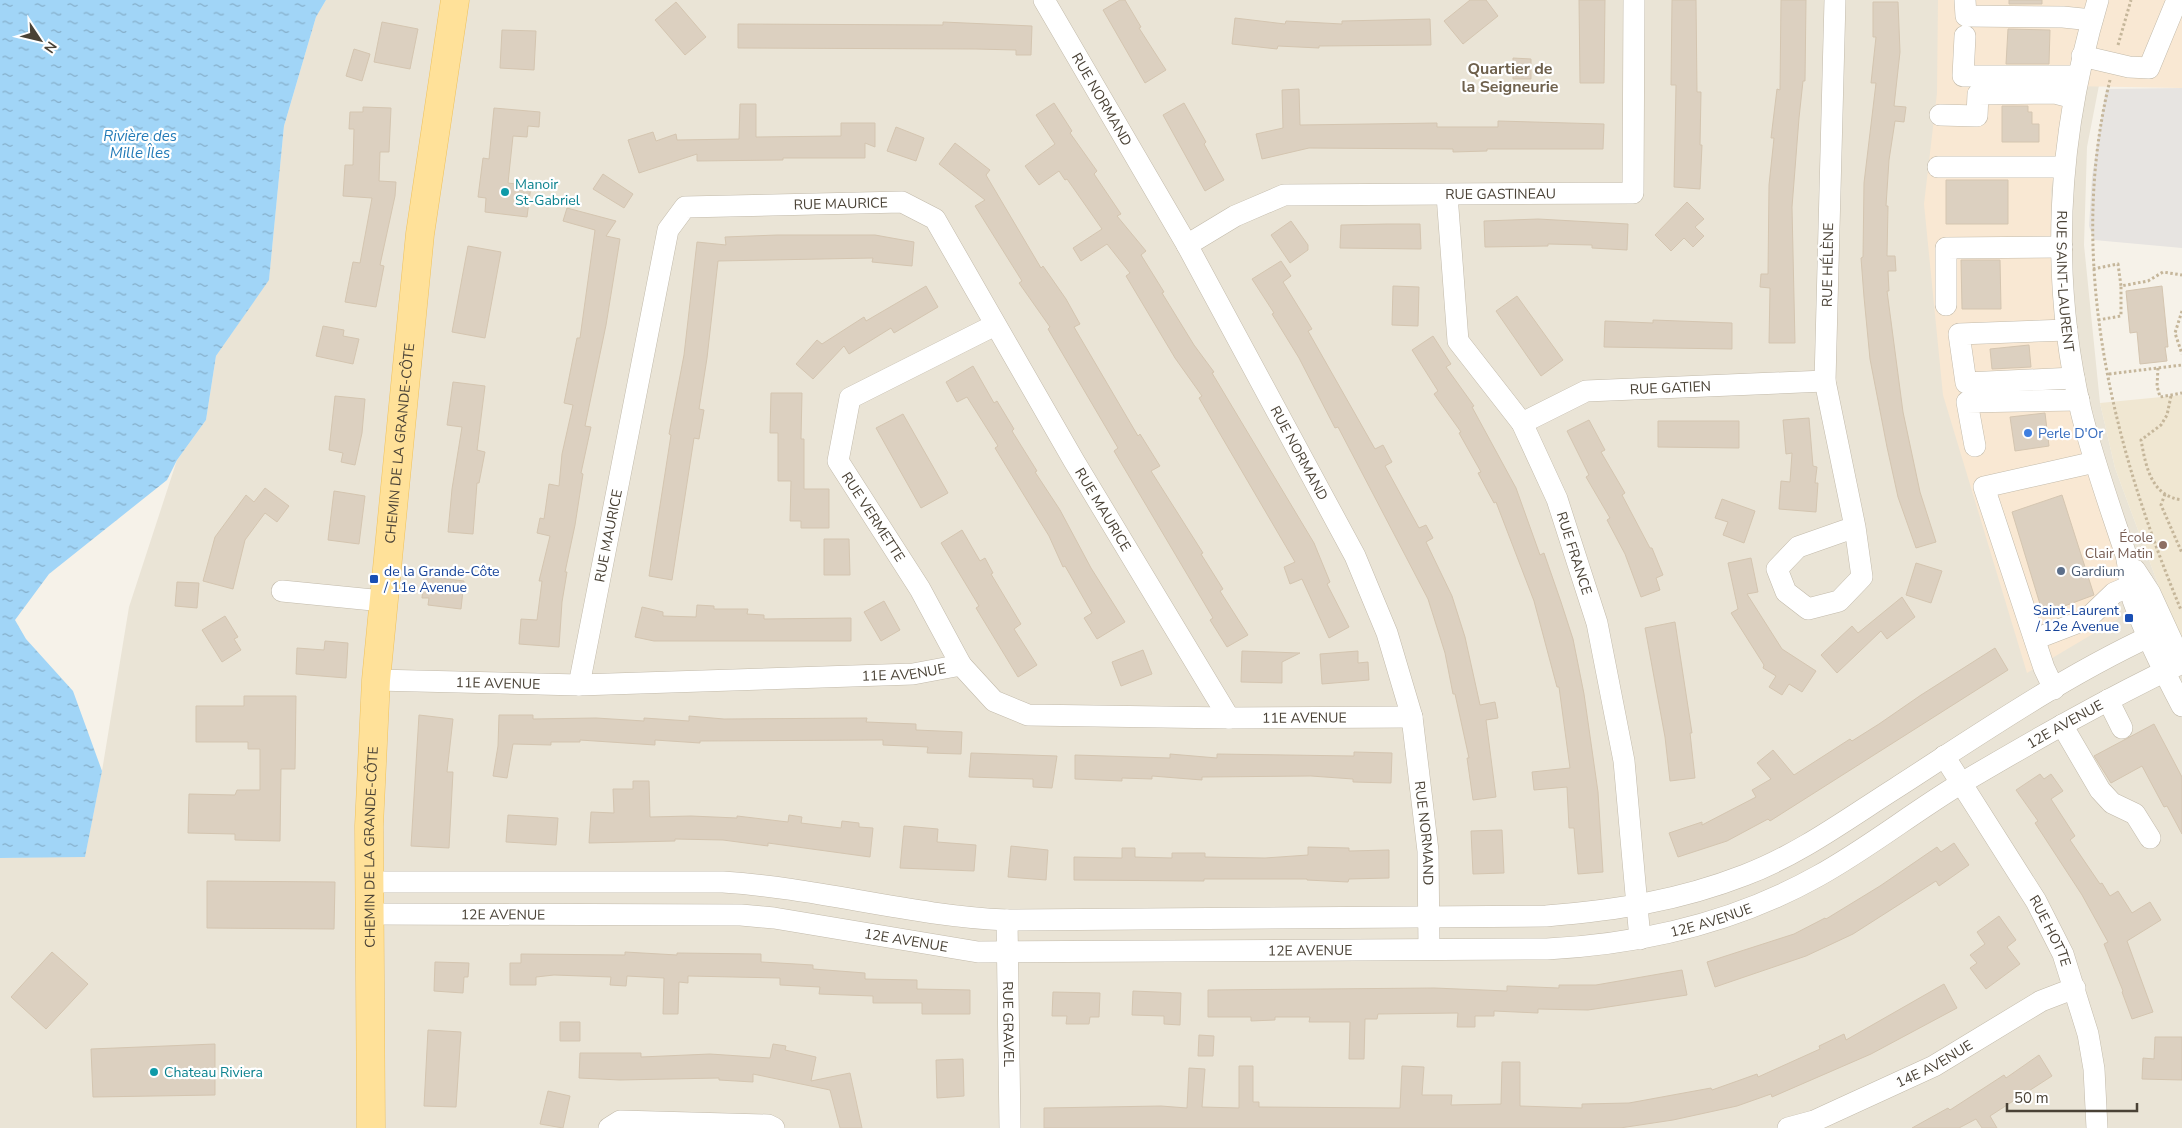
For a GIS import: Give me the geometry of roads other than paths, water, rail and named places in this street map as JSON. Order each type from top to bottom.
[{"type":"main road","name":"CHEMIN DE LA GRANDE-CÔTE","points":[[371,1128],[369,882],[376,680],[420,234],[455,0]]},
{"type":"street","name":"RUE NORMAND","points":[[1044,0],[1188,245],[1355,556],[1387,633],[1412,717],[1428,851],[1429,949]]},
{"type":"street","name":"RUE GASTINEAU","points":[[1188,245],[1235,216],[1284,195],[1633,193],[1634,0]]},
{"type":"street","name":"RUE HÉLÈNE","points":[[1835,0],[1825,381],[1855,527]]},
{"type":"street","points":[[1965,0],[1966,16],[2063,8],[2095,10]]},
{"type":"street","points":[[1965,36],[1963,76],[2080,66],[2149,68],[2177,0]]},
{"type":"street","name":"RUE SAINT-LAURENT","points":[[2095,10],[2080,66],[2064,167],[2062,247],[2067,330],[2074,378],[2095,462],[2126,558],[2137,584],[2150,593],[2158,633],[2176,666],[2182,706]]},
{"type":"street","points":[[1940,115],[1977,116],[1978,94],[2056,93],[2074,98]]},
{"type":"street","points":[[1938,167],[2064,167]]},
{"type":"street","name":"RUE FRANCE","points":[[1447,195],[1458,341],[1522,423],[1557,499],[1597,623],[1624,761],[1640,939]]},
{"type":"street","name":"RUE MAURICE","points":[[579,685],[668,230],[685,207],[902,202],[935,219],[995,324],[1229,718]]},
{"type":"street","points":[[1946,305],[1946,248],[2062,247]]},
{"type":"street","name":"RUE VERMETTE","points":[[962,665],[920,589],[838,462],[850,398],[995,324]]},
{"type":"street","points":[[2067,330],[1959,334],[1966,383],[2074,378]]},
{"type":"street","name":"RUE GATIEN","points":[[1522,423],[1586,391],[1825,381]]},
{"type":"street","points":[[1975,446],[1968,402],[2079,400]]},
{"type":"street","points":[[2054,689],[2044,668],[1984,487],[2095,462]]},
{"type":"street","points":[[2035,639],[2087,619],[2114,594],[2137,584]]},
{"type":"street","points":[[282,591],[383,601]]},
{"type":"street","points":[[369,882],[732,883],[773,886],[955,916],[1007,920],[1546,916],[1636,906],[1710,887],[1764,867],[1814,841],[2005,717],[2158,633]]},
{"type":"street","name":"11E AVENUE","points":[[376,680],[579,685],[913,674],[962,665],[994,701],[1028,715],[1229,718],[1412,717]]},
{"type":"street","name":"12E AVENUE","points":[[369,914],[741,915],[774,918],[978,952],[1546,949],[1640,939],[1714,920],[1796,887],[1827,871],[1962,783],[2062,725],[2176,666]]},
{"type":"street","points":[[2108,700],[2122,728]]},
{"type":"street","points":[[2062,725],[2100,790],[2112,803],[2135,814],[2150,838]]},
{"type":"street","name":"RUE HOTTE","points":[[1944,756],[2045,916],[2063,954],[2075,988],[2092,1052],[2098,1128]]},
{"type":"street","name":"RUE GRAVEL","points":[[1007,920],[1010,1128]]},
{"type":"street","name":"14E AVENUE","points":[[1788,1128],[1816,1125],[1934,1066],[2041,1001],[2075,988]]},
{"type":"street","points":[[609,1128],[620,1121],[768,1125],[774,1128]]},
{"type":"water","name":"Rivière des Mille Îles","points":[[0,0],[326,0],[316,17],[284,126],[269,280],[216,356],[206,420],[177,460],[167,480],[49,574],[15,620],[26,639],[73,691],[102,771],[85,857],[0,858]]},
{"type":"place","name":"Manoir St-Gabriel","points":[[505,192]]},
{"type":"place","name":"Perle D'Or","points":[[2028,433]]},
{"type":"place","name":"École Clair Matin","points":[[2163,545]]},
{"type":"place","name":"Gardium","points":[[2061,571]]},
{"type":"place","name":"de la Grande-Côte / 11e Avenue","points":[[374,579]]},
{"type":"place","name":"Saint-Laurent / 12e Avenue","points":[[2129,618]]},
{"type":"place","name":"Chateau Riviera","points":[[154,1072]]},
{"type":"district","name":"Quartier de la Seigneurie","points":[[1510,78]]}]
